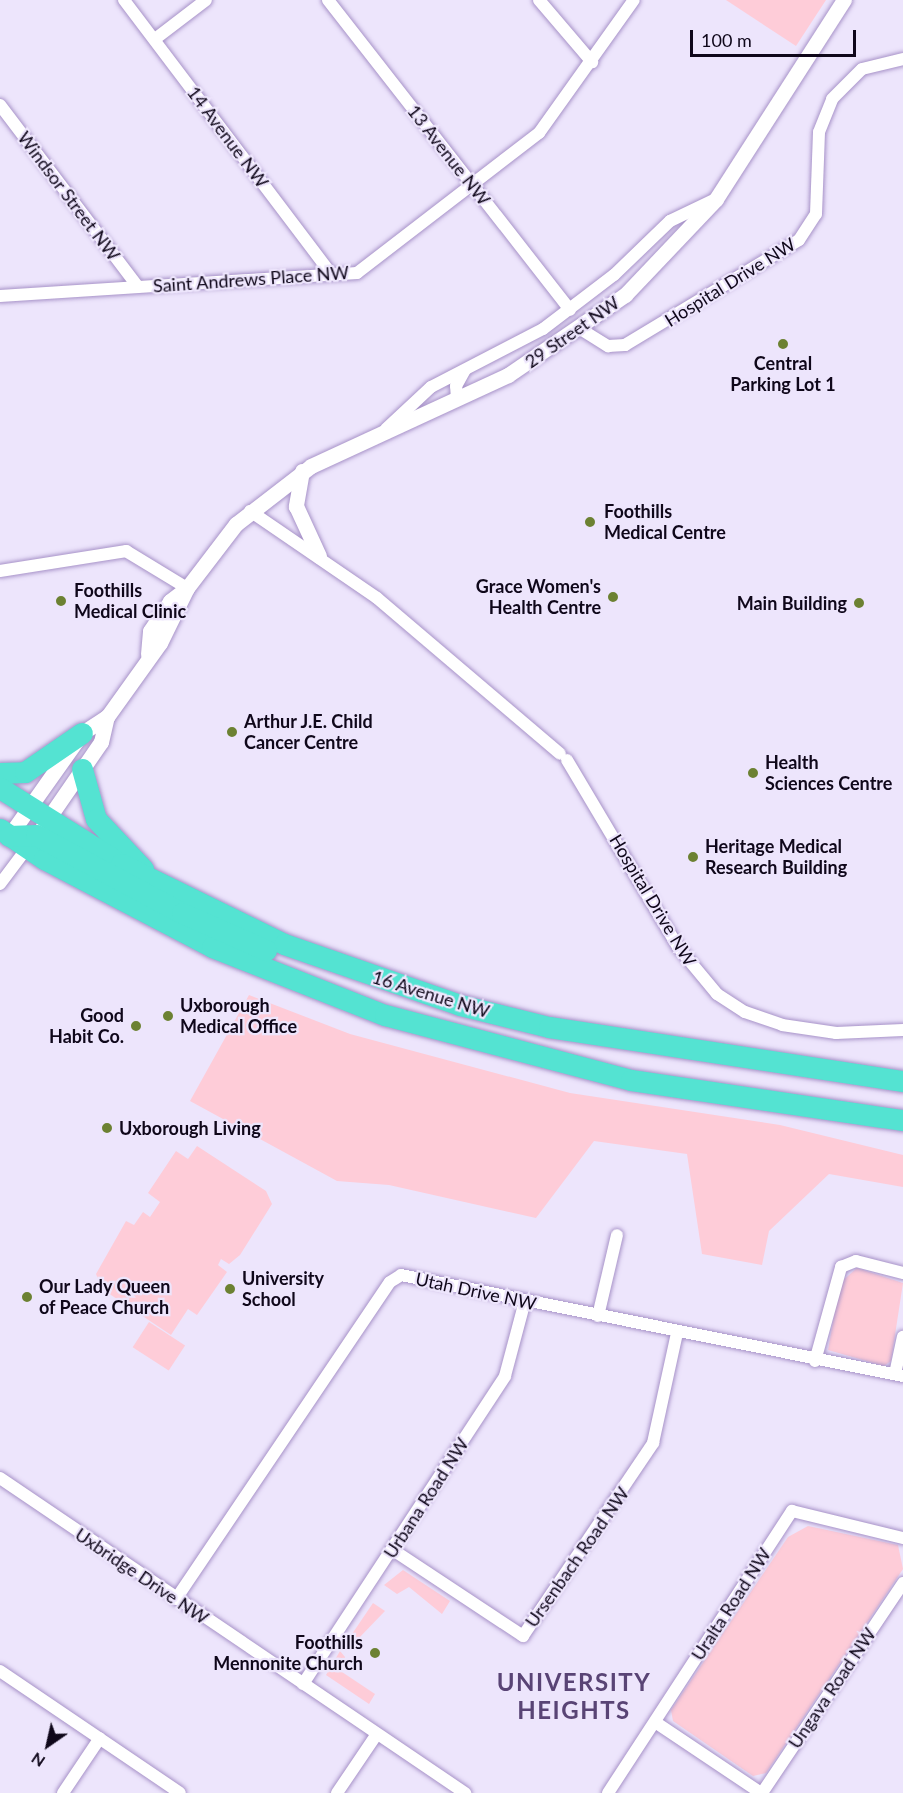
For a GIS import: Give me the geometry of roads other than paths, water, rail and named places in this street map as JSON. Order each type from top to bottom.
[{"type":"highway","points":[[0,773],[25,772],[82,733]]},
{"type":"highway","points":[[82,769],[96,819],[143,869],[176,891]]},
{"type":"highway","name":"16 Avenue NW","points":[[0,788],[29,809],[37,834],[212,947],[385,1015],[631,1080],[903,1120]]},
{"type":"highway","points":[[37,834],[182,913],[310,969],[447,1015],[549,1027]]},
{"type":"highway","name":"16 Avenue NW","points":[[3,838],[37,834],[176,891],[335,963],[460,1005],[549,1027],[784,1060],[903,1081]]},
{"type":"highway","points":[[784,1060],[843,1060],[903,1068]]},
{"type":"street","name":"14 Avenue NW","points":[[124,0],[331,274]]},
{"type":"street","points":[[155,39],[206,0]]},
{"type":"street","name":"13 Avenue NW","points":[[328,0],[570,310]]},
{"type":"street","points":[[539,0],[592,62]]},
{"type":"street","name":"Saint Andrews Place NW","points":[[0,296],[357,273],[539,133],[592,62],[634,0]]},
{"type":"street","name":"29 Street NW","points":[[37,834],[101,742],[106,717],[148,654],[150,631],[170,601],[187,588],[250,511],[302,471],[385,430],[458,399],[582,330],[674,249],[716,200],[844,0]]},
{"type":"street","name":"Hospital Drive NW","points":[[582,330],[608,346],[625,345],[799,240],[816,214],[819,132],[844,83],[877,63],[903,59]]},
{"type":"street","name":"Windsor Street NW","points":[[0,105],[138,287]]},
{"type":"street","name":"29 Street NW","points":[[385,430],[431,387],[570,310],[693,206],[716,200]]},
{"type":"street","points":[[649,242],[674,249]]},
{"type":"street","points":[[458,399],[456,386],[466,369]]},
{"type":"street","points":[[302,471],[296,506],[319,556]]},
{"type":"street","name":"Hospital Drive NW","points":[[250,511],[319,556],[446,654],[563,757],[685,958],[717,994],[745,1012],[783,1025],[836,1033],[903,1030]]},
{"type":"street","points":[[0,571],[126,552],[187,588]]},
{"type":"street","name":"29 Street NW","points":[[3,838],[29,809],[82,733],[106,717]]},
{"type":"street","points":[[0,884],[37,834]]},
{"type":"street","points":[[598,1316],[617,1234]]},
{"type":"street","points":[[815,1361],[841,1266],[856,1261],[903,1273]]},
{"type":"street","name":"Utah Drive NW","points":[[176,1599],[390,1282],[401,1275],[815,1361],[899,1375]]},
{"type":"street","name":"Urbana Road NW","points":[[303,1684],[506,1376],[525,1301]]},
{"type":"street","name":"Ursenbach Road NW","points":[[393,1550],[523,1636],[653,1443],[677,1333]]},
{"type":"street","points":[[899,1375],[903,1337]]},
{"type":"street","name":"Uxbridge Drive NW","points":[[0,1478],[465,1793]]},
{"type":"street","name":"Uralta Road NW","points":[[608,1793],[792,1511],[903,1538]]},
{"type":"street","name":"Ungava Road NW","points":[[762,1793],[903,1583]]},
{"type":"street","points":[[0,1671],[180,1793]]},
{"type":"street","points":[[655,1722],[762,1793]]},
{"type":"street","points":[[337,1793],[377,1734]]},
{"type":"street","points":[[63,1793],[99,1738]]},
{"type":"place","name":"Central Parking Lot 1","points":[[783,344]]},
{"type":"place","name":"Foothills Medical Centre","points":[[590,522]]},
{"type":"place","name":"Grace Women's Health Centre","points":[[613,597]]},
{"type":"place","name":"Foothills Medical Clinic","points":[[61,601]]},
{"type":"place","name":"Main Building","points":[[859,603]]},
{"type":"place","name":"Arthur J.E. Child Cancer Centre","points":[[232,732]]},
{"type":"place","name":"Health Sciences Centre","points":[[753,773]]},
{"type":"place","name":"Heritage Medical Research Building","points":[[693,857]]},
{"type":"place","name":"Uxborough Medical Office","points":[[168,1016]]},
{"type":"place","name":"Good Habit Co.","points":[[136,1026]]},
{"type":"place","name":"Uxborough Living","points":[[107,1128]]},
{"type":"place","name":"University School","points":[[230,1289]]},
{"type":"place","name":"Our Lady Queen of Peace Church","points":[[27,1297]]},
{"type":"place","name":"Foothills Mennonite Church","points":[[375,1653]]},
{"type":"district","name":"UNIVERSITY HEIGHTS","points":[[574,1696]]}]
